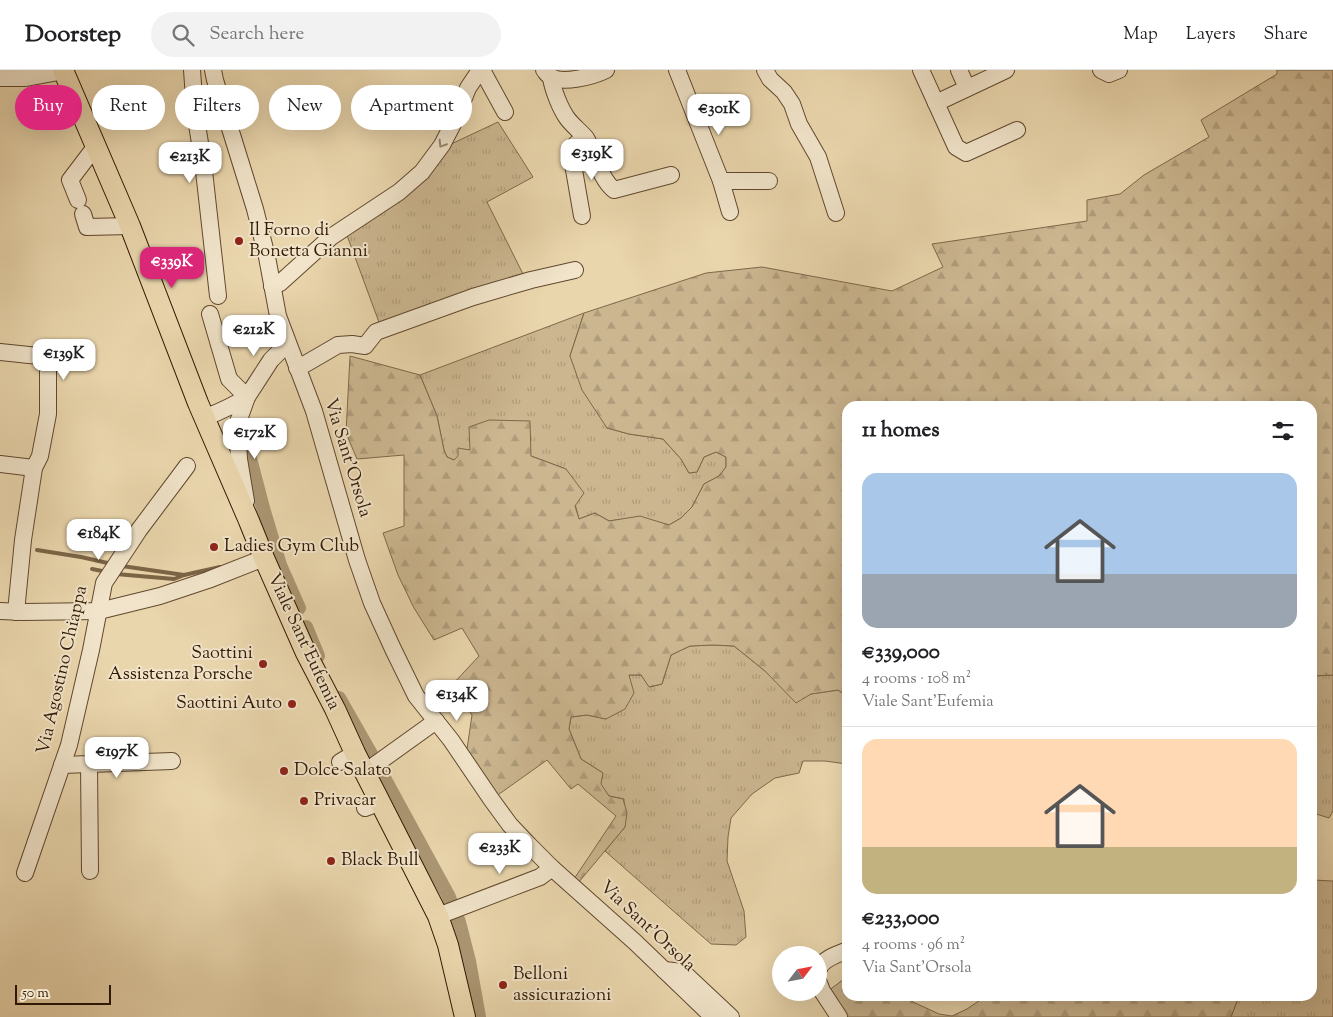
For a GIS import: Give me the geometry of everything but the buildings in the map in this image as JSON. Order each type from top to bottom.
[{"type":"main road","name":"Viale Sant'Eufemia","points":[[64,71],[130,226],[204,418],[306,653],[335,709],[348,758],[374,766],[373,805],[442,915],[465,1017]]},
{"type":"street","points":[[192,70],[195,112],[203,162],[218,296]]},
{"type":"street","name":"Via Sant'Orsola","points":[[213,70],[255,209],[267,257],[278,316],[314,411],[357,560],[372,603],[392,649],[416,696],[451,740],[510,824],[552,868],[628,936],[713,1017]]},
{"type":"street","points":[[272,286],[280,283],[331,237],[399,192],[422,172],[442,144],[456,118],[468,88],[481,70],[505,112]]},
{"type":"street","points":[[547,74],[559,79],[577,79],[596,75],[606,70]]},
{"type":"street","points":[[677,70],[721,182],[730,212]]},
{"type":"street","points":[[765,70],[770,79],[784,92],[792,104],[799,124],[818,157],[836,213]]},
{"type":"street","points":[[921,70],[956,147],[966,152],[1017,130]]},
{"type":"street","points":[[959,70],[967,88]]},
{"type":"street","points":[[936,103],[1006,70]]},
{"type":"street","points":[[1101,70],[1109,74],[1119,70]]},
{"type":"street","points":[[0,78],[26,78],[64,71]]},
{"type":"street","points":[[547,74],[567,117],[585,138],[596,158],[606,183],[614,190],[671,175]]},
{"type":"street","points":[[582,216],[573,164],[576,144],[585,138]]},
{"type":"street","points":[[95,147],[70,180],[88,227],[130,226]]},
{"type":"street","points":[[721,182],[769,181]]},
{"type":"street","points":[[297,368],[338,345],[352,344],[364,346],[376,332],[473,297],[531,280],[575,270]]},
{"type":"street","points":[[210,314],[229,379],[247,397]]},
{"type":"street","points":[[249,520],[239,459],[237,425],[247,397],[271,360],[280,351],[289,347]]},
{"type":"street","points":[[0,352],[48,357],[48,414],[40,456],[34,468],[23,540],[8,611],[99,611],[160,596],[264,558]]},
{"type":"street","points":[[204,418],[222,412],[247,397]]},
{"type":"street","points":[[0,464],[34,468]]},
{"type":"street","name":"Via Agostino Chiappa","points":[[25,873],[69,745],[104,583],[120,557],[188,466]]},
{"type":"street","points":[[374,766],[436,721]]},
{"type":"street","points":[[62,764],[172,761]]},
{"type":"street","points":[[89,764],[90,870]]},
{"type":"street","points":[[442,915],[540,877],[552,868]]},
{"type":"street","points":[[828,960],[842,953]]},
{"type":"street","points":[[664,970],[683,972],[731,1017]]},
{"type":"street","points":[[828,1000],[839,1017]]},
{"type":"green space","points":[[1277,70],[1333,70],[1333,675],[1317,676],[1317,401],[842,401],[842,693],[838,690],[811,694],[796,703],[765,671],[734,646],[690,646],[671,655],[662,684],[649,687],[641,675],[629,675],[634,693],[625,709],[606,719],[587,715],[571,717],[569,729],[581,759],[603,773],[601,784],[609,796],[623,799],[627,813],[625,827],[578,883],[574,879],[616,816],[578,784],[571,789],[547,760],[495,797],[467,749],[472,715],[452,685],[479,656],[462,628],[434,640],[414,608],[398,575],[383,533],[404,526],[404,455],[357,459],[346,433],[350,356],[420,375],[437,416],[447,457],[454,460],[458,456],[458,448],[470,450],[469,427],[489,420],[530,421],[531,456],[566,469],[584,493],[575,506],[579,519],[595,513],[609,521],[640,516],[669,525],[681,518],[692,507],[704,484],[719,476],[726,467],[726,457],[716,452],[704,457],[697,472],[689,473],[681,459],[663,439],[629,434],[607,428],[582,390],[570,356],[584,313],[706,273],[762,267],[892,291],[943,267],[932,244],[1087,221],[1087,200],[1120,194],[1144,175],[1209,137],[1201,120],[1277,74]]},
{"type":"green space","points":[[498,122],[533,177],[487,202],[523,274],[380,325],[345,230],[449,145]]},
{"type":"green space","points":[[584,313],[570,356],[607,428],[629,434],[663,439],[681,459],[689,473],[697,472],[704,457],[716,452],[726,457],[726,467],[719,476],[704,484],[692,507],[681,518],[669,525],[640,517],[609,521],[595,513],[579,519],[566,469],[531,456],[470,450],[454,460],[447,457],[444,450],[437,416],[420,375]]},
{"type":"green space","points":[[690,646],[734,646],[765,671],[811,694],[838,690],[842,693],[842,763],[803,761],[799,773],[775,778],[752,794],[731,818],[727,861],[744,911],[746,937],[736,945],[711,944],[605,851],[625,827],[624,799],[609,796],[600,784],[603,773],[581,759],[569,729],[571,717],[587,715],[606,719],[629,675],[641,675],[650,687],[662,684],[671,655]]},
{"type":"green space","points":[[1333,675],[1333,811],[1329,818],[1317,814],[1317,676]]},
{"type":"green space","points":[[1317,880],[1333,881],[1333,1017],[1231,1017],[1237,1001],[1317,1001]]},
{"type":"green space","points":[[842,980],[842,1001],[911,1001],[939,1014],[952,1016],[979,1001],[1237,1001],[1231,1017],[839,1017],[828,991]]},
{"type":"waterway","points":[[247,447],[280,565],[299,608]]},
{"type":"waterway","points":[[37,550],[112,564]]},
{"type":"waterway","points":[[122,566],[184,575]]},
{"type":"waterway","points":[[116,574],[174,579],[220,567]]},
{"type":"waterway","points":[[92,569],[107,572]]},
{"type":"waterway","points":[[306,627],[318,656]]},
{"type":"waterway","points":[[339,698],[448,895],[459,922],[469,961],[479,1017]]},
{"type":"place","name":"Il Forno di Bonetta Gianni","points":[[239,241]]},
{"type":"place","name":"Ladies Gym Club","points":[[214,547]]},
{"type":"place","name":"Saottini Assistenza Porsche","points":[[263,664]]},
{"type":"place","name":"Saottini Auto","points":[[292,704]]},
{"type":"place","name":"Dolce Salato","points":[[284,771]]},
{"type":"place","name":"Privacar","points":[[304,801]]},
{"type":"place","name":"Black Bull","points":[[331,861]]},
{"type":"place","name":"Belloni assicurazioni","points":[[503,985]]}]
